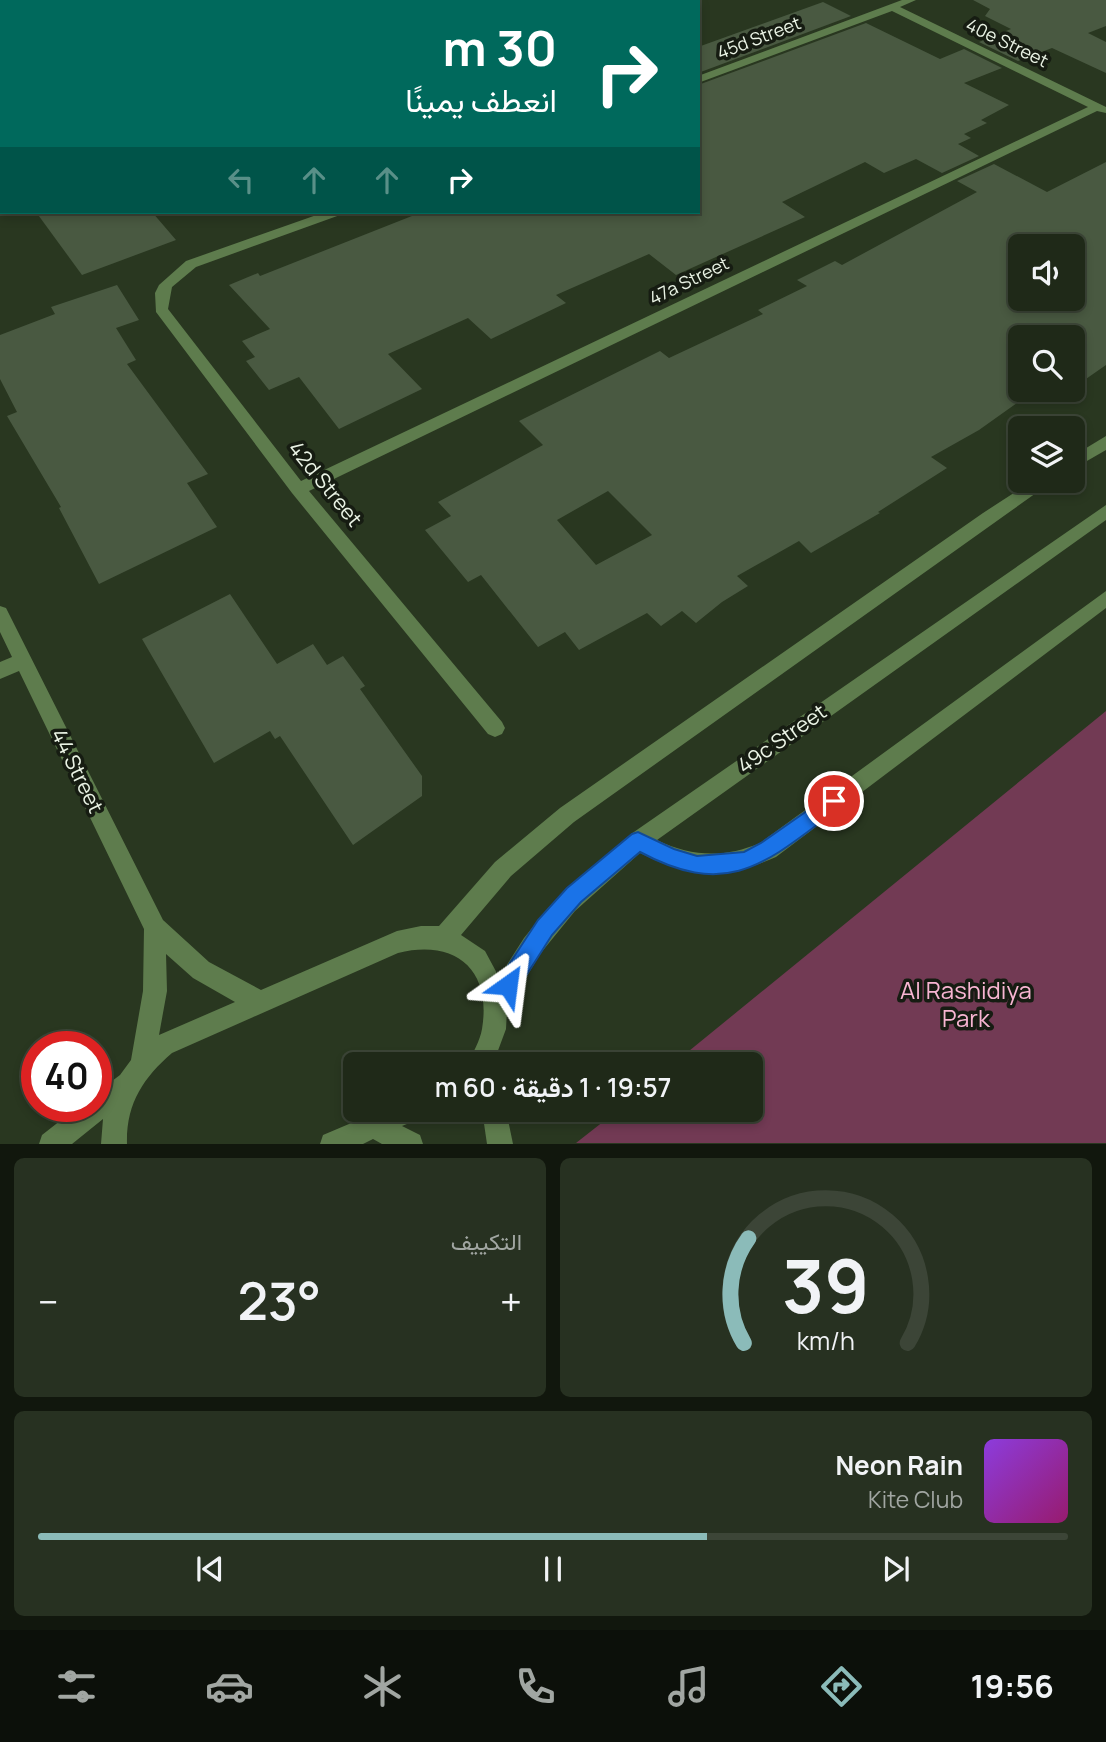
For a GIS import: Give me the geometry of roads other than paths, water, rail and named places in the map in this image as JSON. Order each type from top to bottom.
[{"type":"street","name":"45d Street","points":[[700,79],[911,0]]},
{"type":"street","name":"40e Street","points":[[892,7],[1101,109]]},
{"type":"street","name":"47a Street","points":[[298,489],[1101,109]]},
{"type":"street","name":"42d Street","points":[[330,214],[191,264],[166,285],[162,293],[162,309],[298,489],[495,728]]},
{"type":"street","points":[[1085,455],[1106,442]]},
{"type":"street","points":[[444,938],[503,869],[567,815],[1026,493]]},
{"type":"street","name":"49c Street","points":[[496,1006],[519,965],[545,928],[574,895],[638,841],[1026,564],[1106,511]]},
{"type":"street","points":[[638,841],[670,858],[697,865],[746,861],[768,850],[1106,598]]},
{"type":"street","name":"44 Street","points":[[0,613],[155,928],[201,970],[259,1002]]},
{"type":"street","points":[[0,671],[23,660]]},
{"type":"street","name":"44 Street","points":[[144,1061],[155,991],[155,928]]},
{"type":"street","points":[[114,1143],[113,1132],[118,1106],[128,1083],[144,1061],[164,1045],[397,942],[424,936],[444,938],[463,947],[479,961],[490,979],[496,1006],[496,1028],[488,1052]]},
{"type":"street","points":[[51,1143],[128,1083]]},
{"type":"street","points":[[332,1143],[382,1122]]},
{"type":"street","points":[[496,1122],[500,1143]]},
{"type":"street","points":[[373,1126],[411,1143]]},
{"type":"park label","name":"Al Rashidiya Park","points":[[966,1005]]}]
